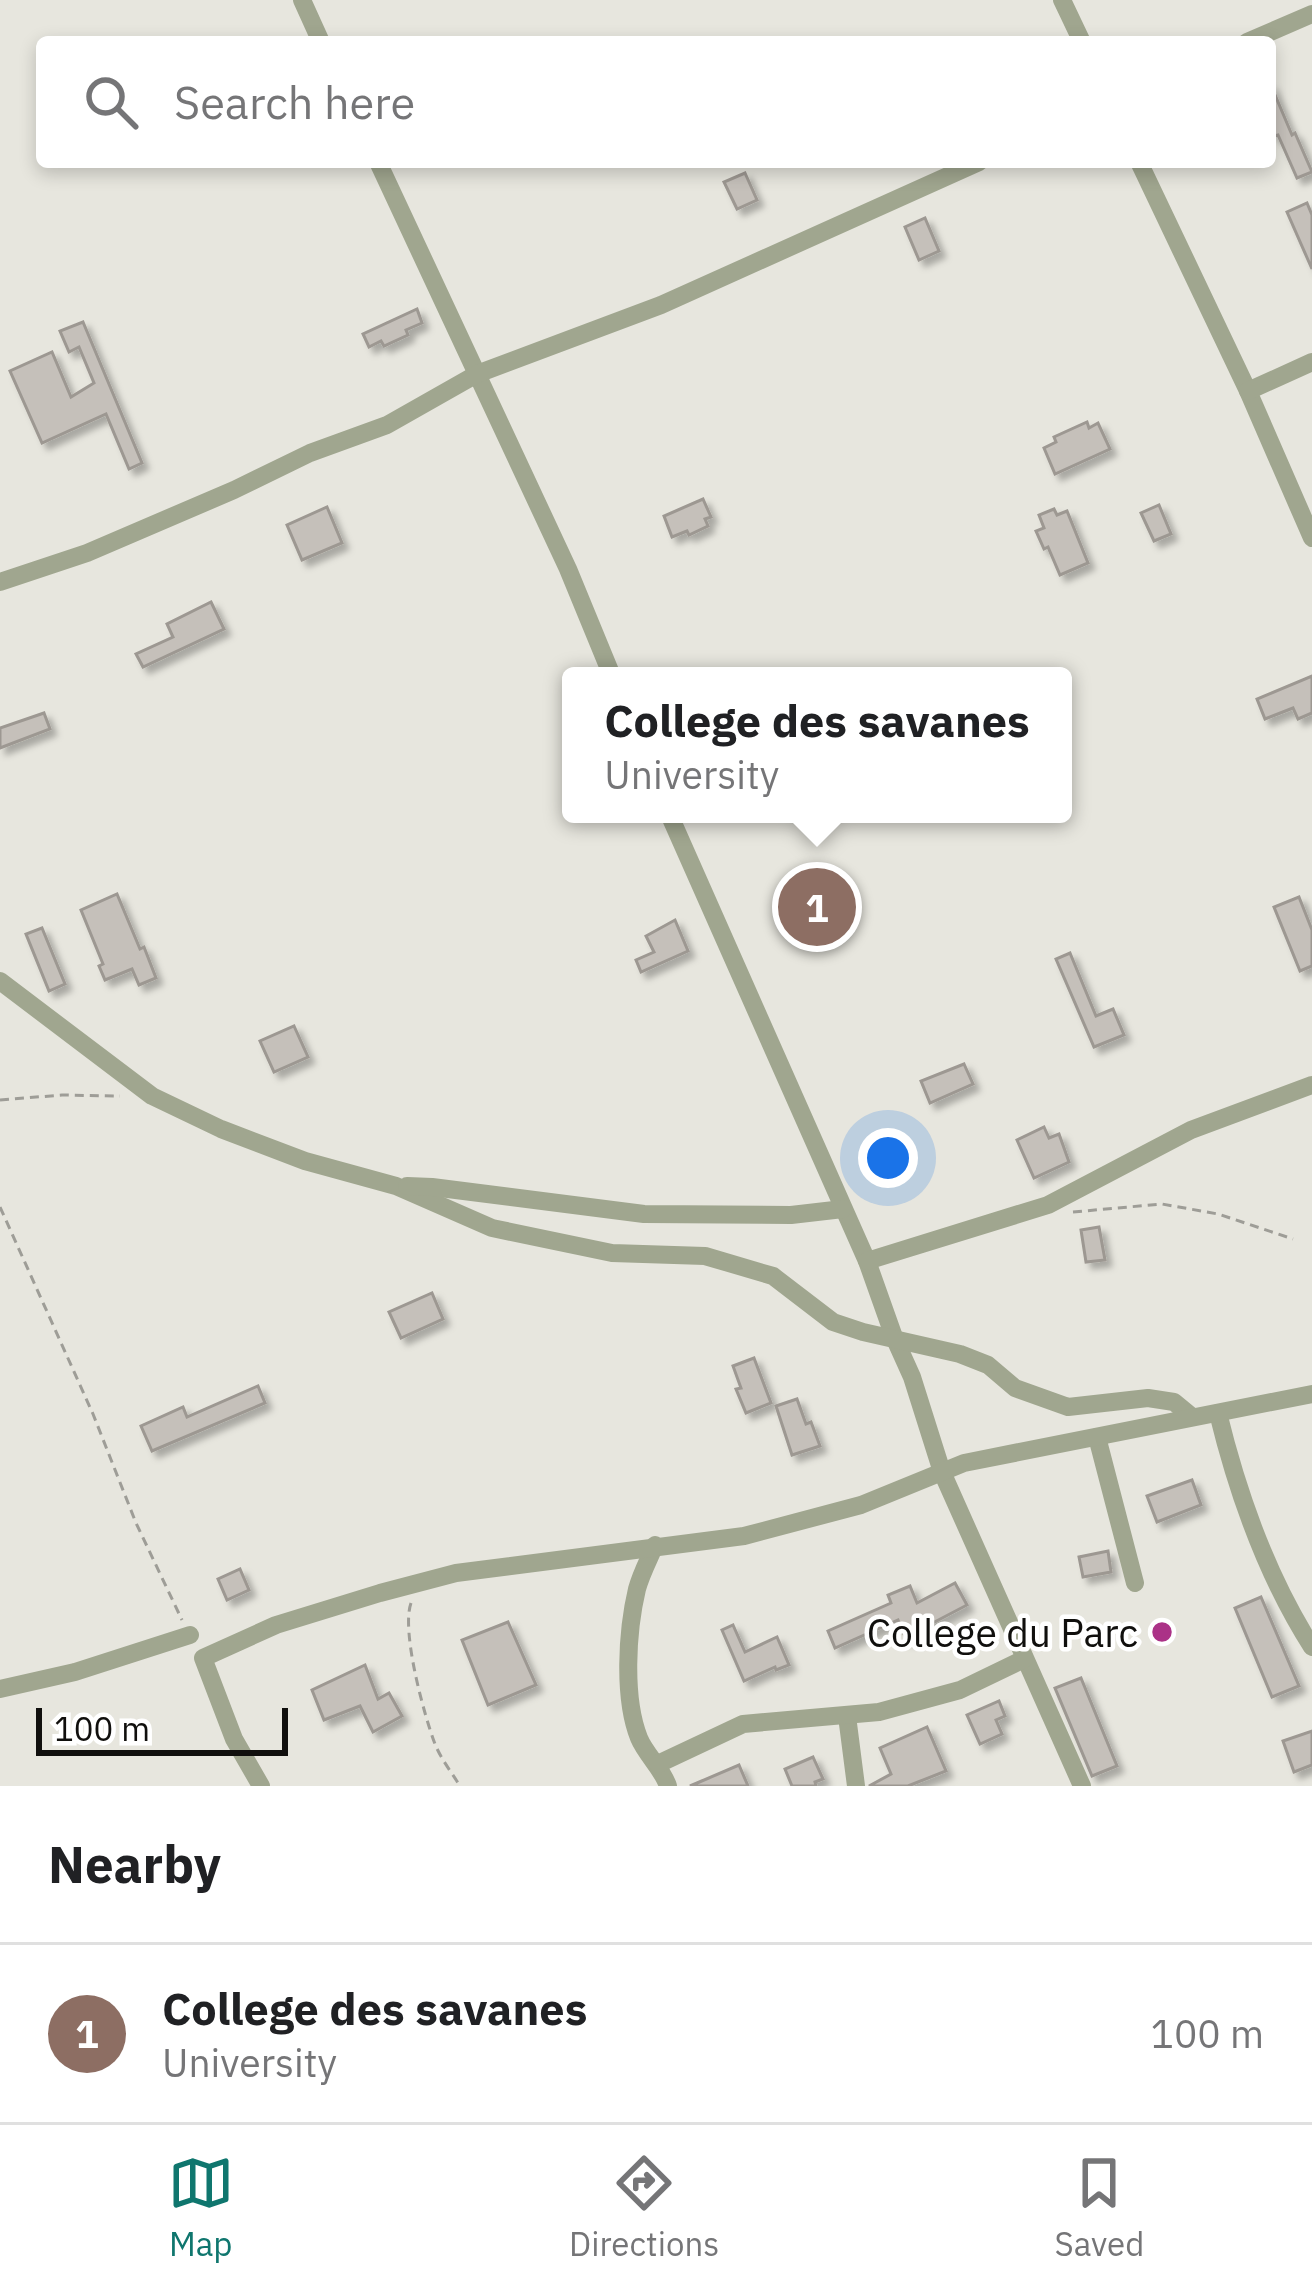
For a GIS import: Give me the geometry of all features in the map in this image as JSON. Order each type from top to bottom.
[{"type":"street","points":[[302,0],[319,36]]},
{"type":"street","points":[[1062,0],[1079,36]]},
{"type":"street","points":[[1260,36],[1312,14]]},
{"type":"street","points":[[380,168],[568,569],[608,667]]},
{"type":"street","points":[[0,582],[87,554],[310,453],[387,425],[477,374],[661,305],[967,168]]},
{"type":"street","points":[[1142,168],[1312,538]]},
{"type":"street","points":[[1248,391],[1312,362]]},
{"type":"street","points":[[673,823],[866,1261],[919,1396],[942,1472],[1082,1786]]},
{"type":"street","points":[[0,981],[152,1096],[305,1161],[397,1186],[492,1228],[612,1253],[705,1256],[773,1276],[833,1322],[974,1359],[1015,1388],[1068,1407],[1148,1398],[1174,1402],[1191,1416]]},
{"type":"street","points":[[866,1261],[1048,1205],[1191,1130],[1312,1085]]},
{"type":"street","points":[[397,1186],[432,1186],[644,1214],[791,1216],[843,1209]]},
{"type":"street","points":[[261,1786],[235,1739],[203,1658],[276,1625],[455,1573],[744,1536],[861,1504],[964,1462],[1312,1394]]},
{"type":"street","points":[[1218,1413],[1253,1533],[1312,1646]]},
{"type":"street","points":[[1097,1437],[1136,1583]]},
{"type":"street","points":[[655,1545],[638,1586],[629,1644],[632,1715],[641,1743],[668,1786]]},
{"type":"street","points":[[0,1688],[75,1672],[190,1635]]},
{"type":"street","points":[[658,1764],[743,1724],[879,1712],[960,1690],[1024,1659]]},
{"type":"street","points":[[847,1716],[856,1786]]},
{"type":"path","points":[[0,1100],[152,1096]]},
{"type":"path","points":[[1048,1205],[1076,1212],[1162,1204],[1218,1214],[1293,1239]]},
{"type":"path","points":[[0,1208],[93,1414],[136,1523],[190,1635]]},
{"type":"path","points":[[417,1584],[406,1616],[415,1670],[436,1747],[460,1786]]},
{"type":"building","points":[[1276,97],[1312,172],[1297,178],[1278,135]]},
{"type":"building","points":[[745,173],[757,200],[737,209],[724,182]]},
{"type":"building","points":[[1307,203],[1312,215],[1312,269],[1287,212]]},
{"type":"building","points":[[925,218],[939,251],[919,260],[905,227]]},
{"type":"building","points":[[417,309],[422,323],[406,330],[408,335],[369,347],[363,334]]},
{"type":"building","points":[[83,322],[142,463],[129,469],[106,414],[42,443],[10,371],[52,352],[71,397],[94,383],[79,347],[69,352],[60,331]]},
{"type":"building","points":[[1087,422],[1089,428],[1098,423],[1110,449],[1055,474],[1044,448],[1056,442],[1054,437]]},
{"type":"building","points":[[703,499],[711,517],[705,519],[708,526],[672,537],[664,516]]},
{"type":"building","points":[[1159,505],[1171,534],[1154,541],[1141,513]]},
{"type":"building","points":[[327,507],[342,543],[302,560],[287,525]]},
{"type":"building","points":[[1054,509],[1057,515],[1067,511],[1088,563],[1060,575],[1036,531],[1044,528],[1039,515]]},
{"type":"building","points":[[211,602],[224,629],[143,667],[136,654],[173,637],[167,624]]},
{"type":"building","points":[[1312,676],[1312,713],[1298,719],[1293,708],[1265,719],[1257,699]]},
{"type":"building","points":[[44,713],[50,729],[0,748],[0,728]]},
{"type":"building","points":[[117,894],[156,978],[139,985],[132,969],[105,980],[81,910]]},
{"type":"building","points":[[1299,897],[1312,930],[1312,966],[1300,971],[1274,907]]},
{"type":"building","points":[[675,920],[688,951],[641,972],[636,960],[654,952],[646,936]]},
{"type":"building","points":[[42,928],[65,984],[49,991],[26,934]]},
{"type":"building","points":[[1070,953],[1096,1016],[1113,1009],[1124,1035],[1094,1047],[1056,959]]},
{"type":"building","points":[[294,1026],[308,1057],[274,1072],[260,1041]]},
{"type":"building","points":[[964,1064],[973,1084],[930,1103],[921,1081]]},
{"type":"building","points":[[1044,1127],[1049,1138],[1059,1134],[1069,1162],[1034,1178],[1017,1140]]},
{"type":"building","points":[[1099,1227],[1105,1260],[1086,1262],[1081,1230]]},
{"type":"building","points":[[432,1293],[443,1319],[401,1338],[389,1312]]},
{"type":"building","points":[[754,1358],[771,1403],[746,1413],[733,1366]]},
{"type":"building","points":[[258,1386],[265,1403],[152,1451],[141,1426],[183,1407],[187,1417]]},
{"type":"building","points":[[797,1399],[820,1446],[792,1455],[776,1406]]},
{"type":"building","points":[[1192,1480],[1201,1505],[1157,1522],[1147,1496]]},
{"type":"building","points":[[1108,1551],[1111,1572],[1083,1577],[1079,1557]]},
{"type":"building","points":[[240,1569],[249,1590],[227,1600],[218,1579]]},
{"type":"building","points":[[955,1583],[967,1605],[927,1626],[929,1629],[906,1639],[898,1620],[835,1648],[828,1631],[891,1603],[888,1595],[910,1586],[917,1603]]},
{"type":"building","points":[[1261,1597],[1299,1686],[1272,1697],[1235,1608]]},
{"type":"building","points":[[508,1622],[536,1685],[488,1705],[462,1640]]},
{"type":"building","points":[[733,1625],[745,1652],[777,1637],[789,1665],[744,1681],[722,1630]]},
{"type":"building","points":[[365,1665],[378,1699],[389,1693],[402,1716],[373,1732],[360,1706],[324,1720],[312,1690]]},
{"type":"building","points":[[1081,1678],[1117,1766],[1092,1776],[1055,1688]]},
{"type":"building","points":[[999,1701],[1005,1716],[996,1720],[1002,1734],[980,1744],[967,1715]]},
{"type":"building","points":[[927,1727],[946,1771],[908,1786],[869,1786],[891,1774],[880,1748]]},
{"type":"building","points":[[1312,1731],[1312,1765],[1294,1772],[1283,1741]]},
{"type":"building","points":[[813,1757],[823,1779],[816,1786],[792,1786],[785,1769]]},
{"type":"building","points":[[739,1765],[748,1786],[690,1786]]},
{"type":"place","name":"College des savanes","points":[[817,907]]},
{"type":"place","name":"College du Parc","points":[[1162,1632]]}]
